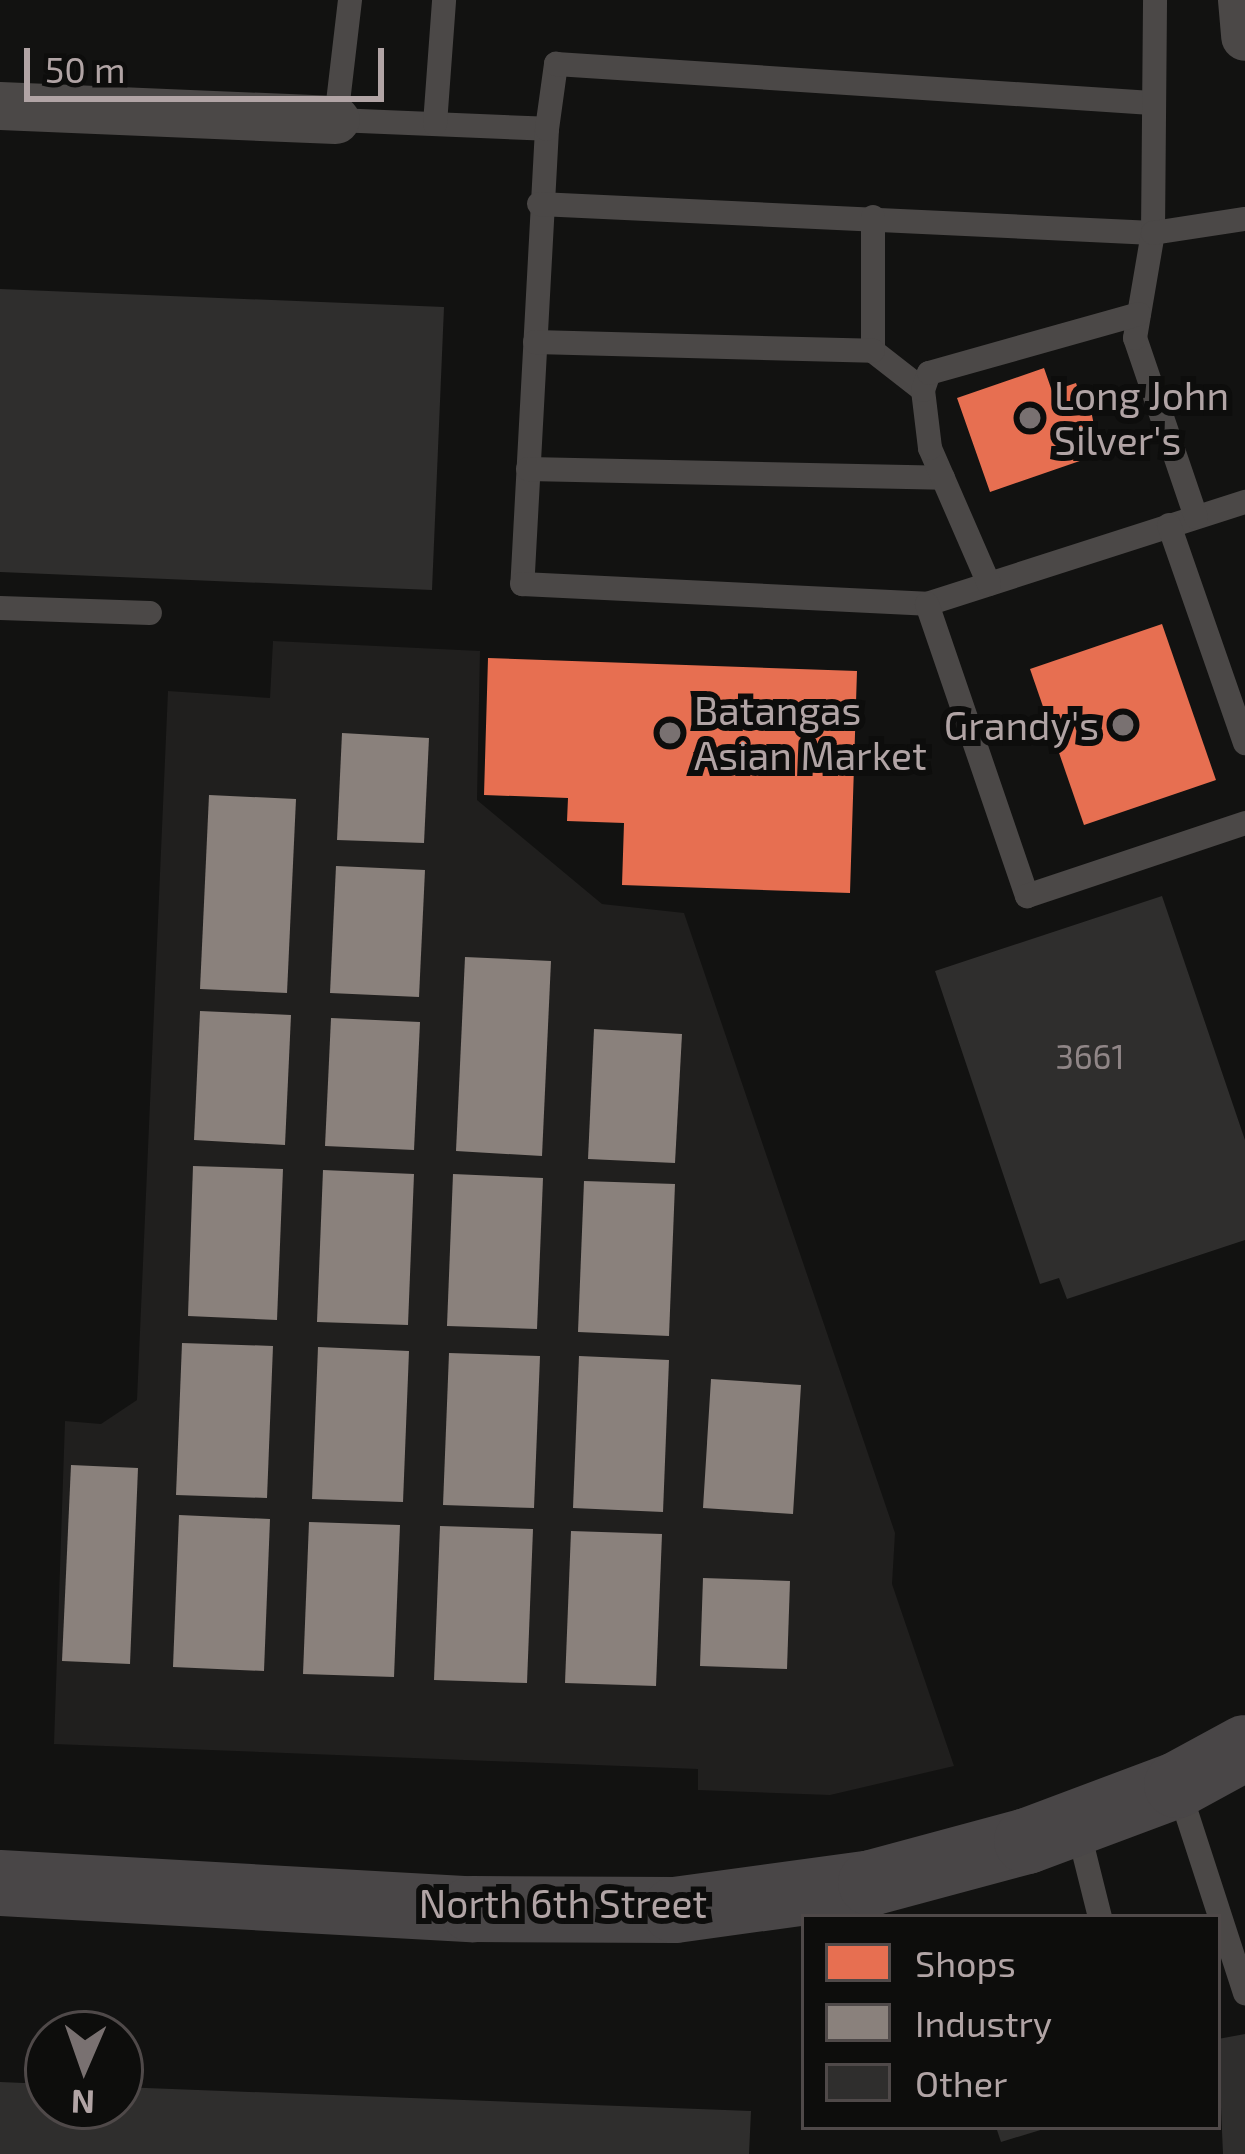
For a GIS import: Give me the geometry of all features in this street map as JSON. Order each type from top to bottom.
[{"type":"main road","name":"North 6th Street","points":[[0,1883],[472,1909],[675,1910],[871,1883],[1076,1822],[1177,1784],[1245,1748]]},
{"type":"street","points":[[1242,0],[1245,38]]},
{"type":"street","points":[[0,106],[336,120]]},
{"type":"lane","points":[[350,0],[336,120],[547,129]]},
{"type":"lane","points":[[435,124],[444,0]]},
{"type":"lane","points":[[1155,0],[1153,233],[1135,338],[1196,518]]},
{"type":"lane","points":[[1151,103],[556,64],[538,204],[522,584],[927,604],[1245,502]]},
{"type":"lane","points":[[538,204],[1153,233],[1245,219]]},
{"type":"lane","points":[[873,217],[873,351]]},
{"type":"lane","points":[[989,584],[930,448],[923,390],[929,374],[1139,314]]},
{"type":"lane","points":[[535,342],[873,351],[923,390]]},
{"type":"lane","points":[[528,470],[943,478]]},
{"type":"lane","points":[[1169,525],[1245,743]]},
{"type":"lane","points":[[927,604],[1027,896],[1245,823]]},
{"type":"lane","points":[[0,608],[150,613]]},
{"type":"lane","points":[[1177,1784],[1219,1914]]},
{"type":"lane","points":[[1076,1822],[1099,1914]]},
{"type":"lane","points":[[1221,1919],[1245,1993]]},
{"type":"shaded area","points":[[273,641],[480,651],[477,800],[602,904],[684,913],[895,1533],[892,1584],[954,1766],[830,1795],[698,1790],[698,1769],[54,1744],[65,1421],[101,1424],[137,1400],[168,691],[270,698]]},
{"type":"building: Shops","name":"Long John Silver's","points":[[1044,368],[1052,391],[1076,383],[1083,404],[1089,401],[1100,454],[990,492],[957,398]]},
{"type":"building: Shops","name":"Grandy's","points":[[1162,624],[1216,780],[1084,825],[1030,669]]},
{"type":"building: Shops","name":"Batangas Asian Market","points":[[488,658],[857,671],[850,893],[622,885],[624,823],[567,821],[568,798],[484,795]]},
{"type":"building: Industry","points":[[342,733],[429,738],[424,843],[337,840]]},
{"type":"building: Industry","points":[[209,795],[296,799],[287,993],[200,989]]},
{"type":"building: Industry","points":[[336,866],[425,870],[419,997],[330,993]]},
{"type":"building: Industry","points":[[465,957],[551,961],[542,1156],[456,1151]]},
{"type":"building: Industry","points":[[200,1011],[291,1015],[285,1145],[194,1140]]},
{"type":"building: Industry","points":[[331,1018],[420,1022],[414,1150],[325,1146]]},
{"type":"building: Industry","points":[[594,1029],[682,1034],[675,1163],[588,1159]]},
{"type":"building: Industry","points":[[193,1166],[283,1169],[277,1320],[188,1316]]},
{"type":"building: Industry","points":[[323,1170],[414,1174],[408,1325],[317,1322]]},
{"type":"building: Industry","points":[[453,1174],[543,1178],[537,1329],[447,1326]]},
{"type":"building: Industry","points":[[584,1181],[675,1184],[669,1336],[578,1332]]},
{"type":"building: Industry","points":[[182,1343],[273,1346],[267,1498],[176,1495]]},
{"type":"building: Industry","points":[[318,1347],[409,1351],[403,1502],[312,1499]]},
{"type":"building: Industry","points":[[449,1353],[540,1356],[534,1508],[443,1505]]},
{"type":"building: Industry","points":[[579,1356],[669,1360],[663,1512],[573,1508]]},
{"type":"building: Industry","points":[[711,1379],[801,1385],[793,1514],[703,1508]]},
{"type":"building: Industry","points":[[71,1465],[138,1468],[130,1664],[62,1661]]},
{"type":"building: Industry","points":[[179,1515],[270,1519],[264,1671],[173,1667]]},
{"type":"building: Industry","points":[[309,1522],[400,1525],[394,1677],[303,1674]]},
{"type":"building: Industry","points":[[440,1526],[533,1529],[527,1683],[434,1680]]},
{"type":"building: Industry","points":[[571,1531],[662,1534],[656,1686],[565,1683]]},
{"type":"building: Industry","points":[[703,1578],[790,1581],[787,1669],[700,1666]]},
{"type":"building: Other","points":[[0,289],[444,307],[432,590],[0,572]]},
{"type":"building: Other","points":[[1162,896],[1245,1140],[1245,1240],[1067,1299],[1059,1278],[1040,1284],[935,971]]},
{"type":"building: Other","points":[[1245,2034],[1245,2154],[1223,2154],[1221,2038]]},
{"type":"building: Other","points":[[0,2082],[24,2083],[24,2130],[144,2130],[144,2088],[751,2111],[749,2154],[0,2154]]},
{"type":"building: Other","points":[[997,2130],[1040,2130],[1001,2142]]},
{"type":"place","name":"Long John Silver's","points":[[1030,418]]},
{"type":"place","name":"Grandy's","points":[[1123,725]]},
{"type":"place","name":"Batangas Asian Market","points":[[670,733]]}]
